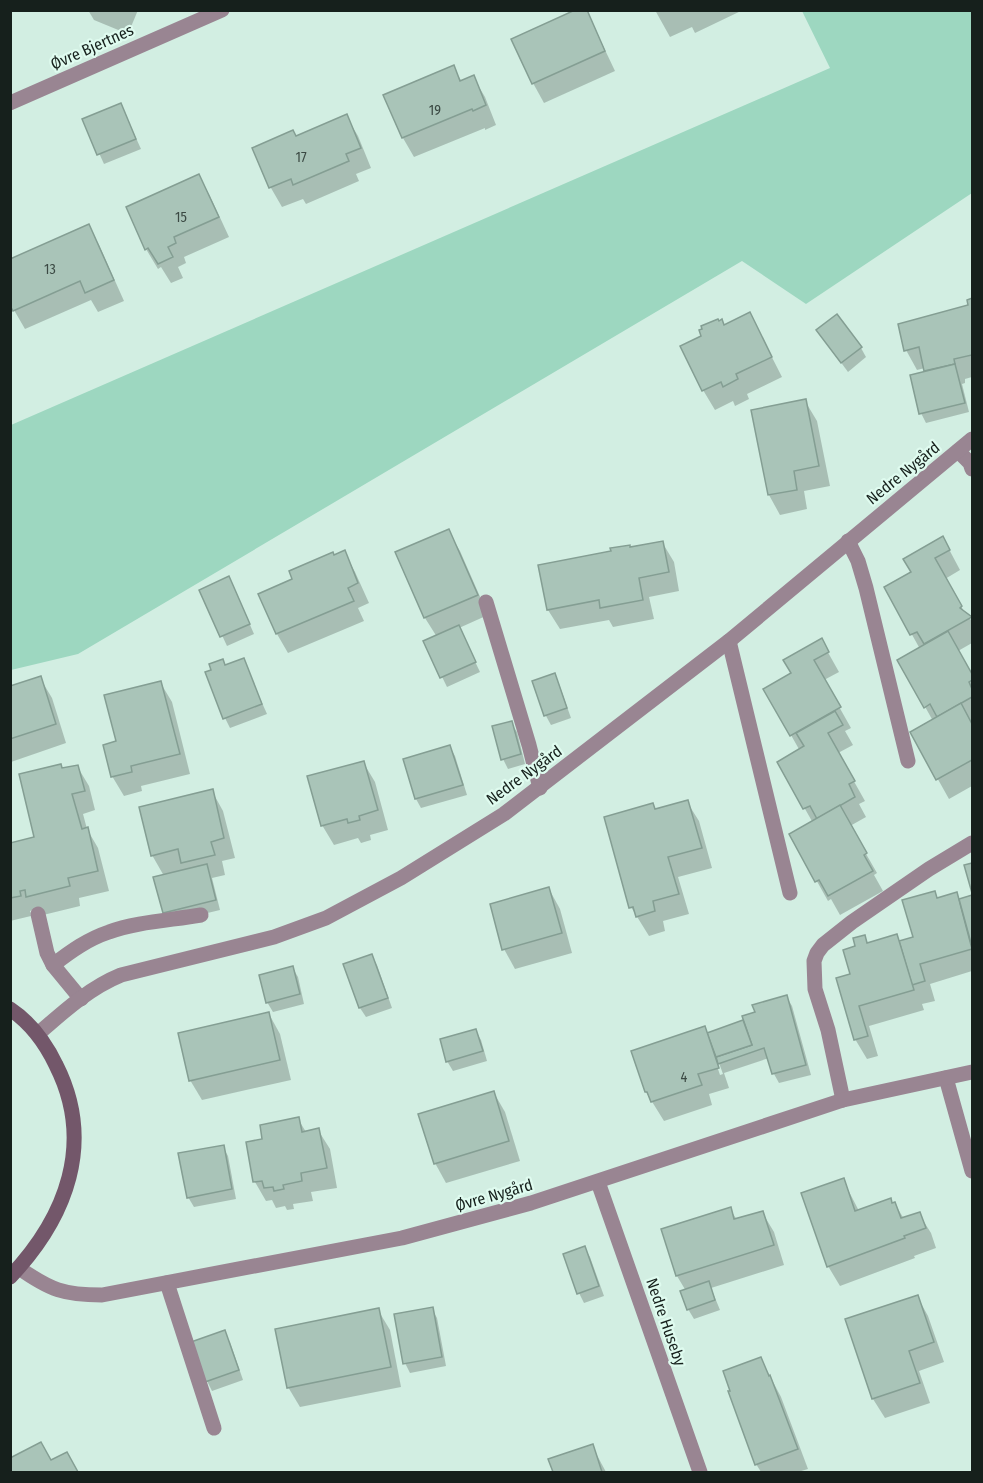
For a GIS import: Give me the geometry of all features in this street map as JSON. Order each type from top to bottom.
[{"type":"main road","points":[[10,1009],[21,1016],[38,1034],[64,1080],[72,1106],[75,1130],[74,1158],[67,1189],[54,1216],[15,1273]]},
{"type":"street","name":"Øvre Bjertnes","points":[[10,103],[222,10]]},
{"type":"street","name":"Nedre Nygård","points":[[38,1034],[81,999],[121,975],[274,937],[326,918],[400,878],[504,814],[729,641],[972,440]]},
{"type":"street","points":[[958,451],[970,463],[972,469]]},
{"type":"street","points":[[848,542],[858,561],[866,588],[908,761]]},
{"type":"street","points":[[486,602],[530,745],[540,788]]},
{"type":"street","points":[[729,641],[790,893]]},
{"type":"street","points":[[843,1100],[828,1030],[815,989],[814,961],[817,953],[823,945],[852,922],[929,869],[972,843]]},
{"type":"street","points":[[38,914],[43,942],[53,965],[81,999]]},
{"type":"street","points":[[53,965],[80,945],[111,931],[201,915]]},
{"type":"street","name":"Øvre Nygård","points":[[15,1273],[55,1290],[79,1295],[102,1295],[402,1238],[531,1203],[843,1100],[972,1072]]},
{"type":"street","points":[[946,1078],[972,1171]]},
{"type":"street","name":"Nedre Huseby","points":[[598,1182],[700,1473]]},
{"type":"street","points":[[167,1283],[214,1428]]},
{"type":"green space","points":[[802,11],[972,11],[972,193],[806,304],[742,261],[78,654],[11,670],[11,425],[830,68]]},
{"type":"building","points":[[575,10],[587,10],[605,51],[532,84],[511,39]]},
{"type":"building","points":[[454,65],[460,81],[474,75],[486,105],[402,138],[383,95]]},
{"type":"building","points":[[121,103],[136,139],[97,155],[82,119]]},
{"type":"building","points":[[347,114],[361,148],[346,154],[349,161],[293,185],[291,179],[269,188],[252,148],[293,130],[296,136]]},
{"type":"building","points":[[199,174],[219,217],[174,237],[176,243],[168,247],[173,257],[158,264],[148,248],[145,250],[126,207]]},
{"type":"building","points":[[89,224],[114,280],[85,293],[80,281],[13,311],[10,306],[10,259]]},
{"type":"building","points":[[972,298],[972,355],[954,359],[955,364],[924,371],[919,347],[904,351],[898,324],[968,305],[967,300]]},
{"type":"building","points":[[750,312],[772,357],[736,374],[738,379],[723,387],[721,382],[702,391],[680,346],[701,336],[699,330],[702,329],[701,326],[718,319],[719,321],[722,319],[724,325]]},
{"type":"building","points":[[837,314],[862,347],[841,363],[816,330]]},
{"type":"building","points":[[955,364],[965,403],[919,414],[910,375]]},
{"type":"building","points":[[806,399],[819,466],[794,471],[797,490],[768,495],[751,410]]},
{"type":"building","points":[[449,529],[478,595],[424,618],[395,552]]},
{"type":"building","points":[[943,536],[950,550],[935,558],[962,606],[960,608],[972,617],[924,644],[917,632],[910,635],[884,587],[911,572],[903,559]]},
{"type":"building","points":[[663,541],[669,572],[639,578],[643,600],[600,608],[599,600],[547,610],[538,565],[611,551],[610,548]]},
{"type":"building","points":[[345,550],[358,583],[348,588],[354,601],[276,634],[258,594],[292,579],[289,571],[333,552],[334,555]]},
{"type":"building","points":[[229,576],[250,624],[220,637],[199,590]]},
{"type":"building","points":[[459,625],[476,662],[440,678],[423,641]]},
{"type":"building","points":[[948,631],[972,674],[972,680],[969,682],[972,697],[937,717],[930,704],[924,708],[897,660]]},
{"type":"building","points":[[822,638],[829,652],[814,660],[841,707],[790,736],[763,689],[791,673],[783,660]]},
{"type":"building","points":[[244,658],[262,704],[223,719],[205,672],[211,670],[209,664],[223,659],[225,665]]},
{"type":"building","points":[[555,673],[567,708],[544,716],[532,681]]},
{"type":"building","points":[[41,676],[56,724],[10,739],[10,686]]},
{"type":"building","points":[[161,681],[180,754],[131,766],[132,772],[111,777],[103,745],[116,741],[104,695]]},
{"type":"building","points":[[961,703],[972,724],[972,760],[936,780],[910,732]]},
{"type":"building","points":[[835,711],[843,725],[828,733],[855,781],[849,784],[855,797],[817,819],[810,806],[803,809],[777,762],[804,746],[796,733]]},
{"type":"building","points":[[512,721],[521,754],[501,760],[492,726]]},
{"type":"building","points":[[450,745],[463,785],[415,799],[403,759]]},
{"type":"building","points":[[364,761],[378,810],[359,816],[360,820],[348,823],[347,819],[321,826],[307,776]]},
{"type":"building","points":[[61,764],[62,768],[78,765],[85,791],[72,794],[82,829],[88,827],[98,871],[68,878],[70,886],[26,897],[25,890],[20,891],[21,896],[10,898],[10,843],[34,837],[19,774]]},
{"type":"building","points":[[213,789],[224,838],[211,842],[215,855],[181,863],[178,849],[151,856],[139,807]]},
{"type":"building","points":[[688,800],[702,848],[668,857],[679,894],[653,901],[655,911],[636,917],[633,907],[629,908],[604,817],[653,803],[655,809]]},
{"type":"building","points":[[840,805],[867,853],[864,855],[873,871],[828,896],[819,880],[815,882],[789,834]]},
{"type":"building","points":[[972,863],[972,893],[964,865]]},
{"type":"building","points":[[207,864],[216,900],[163,913],[153,877]]},
{"type":"building","points":[[549,887],[562,933],[502,950],[490,904]]},
{"type":"building","points":[[935,891],[937,898],[957,892],[972,949],[920,964],[925,981],[912,985],[899,941],[913,937],[902,900]]},
{"type":"building","points":[[972,895],[972,942],[971,943],[959,899]]},
{"type":"building","points":[[897,934],[914,990],[859,1006],[868,1036],[854,1040],[836,978],[850,974],[843,950],[855,946],[853,938],[865,935],[867,943]]},
{"type":"building","points":[[372,954],[388,998],[359,1008],[343,964]]},
{"type":"building","points":[[293,966],[300,994],[266,1003],[259,975]]},
{"type":"building","points":[[787,995],[806,1065],[772,1074],[764,1048],[718,1064],[716,1057],[752,1045],[742,1016],[755,1012],[752,1005]]},
{"type":"building","points":[[269,1012],[280,1060],[189,1081],[178,1033]]},
{"type":"building","points":[[743,1020],[752,1045],[716,1057],[707,1033]]},
{"type":"building","points":[[705,1026],[719,1068],[698,1074],[702,1085],[651,1102],[645,1092],[631,1051]]},
{"type":"building","points":[[476,1029],[483,1051],[446,1062],[440,1039]]},
{"type":"building","points":[[494,1091],[509,1141],[434,1164],[418,1114]]},
{"type":"building","points":[[299,1117],[302,1132],[319,1128],[327,1168],[301,1173],[302,1181],[283,1185],[284,1189],[274,1191],[273,1187],[264,1188],[262,1181],[253,1182],[246,1142],[262,1139],[260,1125]]},
{"type":"building","points":[[224,1145],[232,1189],[187,1198],[178,1153]]},
{"type":"building","points":[[844,1178],[855,1211],[891,1198],[901,1218],[920,1212],[926,1228],[827,1267],[801,1193]]},
{"type":"building","points":[[731,1207],[734,1219],[763,1211],[774,1245],[676,1276],[661,1229]]},
{"type":"building","points":[[585,1246],[599,1286],[577,1294],[563,1254]]},
{"type":"building","points":[[709,1281],[715,1300],[687,1310],[680,1291]]},
{"type":"building","points":[[918,1295],[934,1342],[909,1351],[920,1383],[872,1399],[845,1319]]},
{"type":"building","points":[[433,1307],[442,1357],[403,1364],[394,1314]]},
{"type":"building","points":[[379,1308],[391,1367],[287,1388],[275,1329]]},
{"type":"building","points":[[225,1330],[239,1370],[205,1382],[191,1342]]},
{"type":"building","points":[[761,1357],[798,1449],[755,1465],[723,1371]]},
{"type":"building","points":[[41,1442],[51,1460],[67,1452],[78,1472],[10,1472],[10,1458]]},
{"type":"building","points":[[593,1444],[602,1472],[553,1472],[548,1459]]}]
